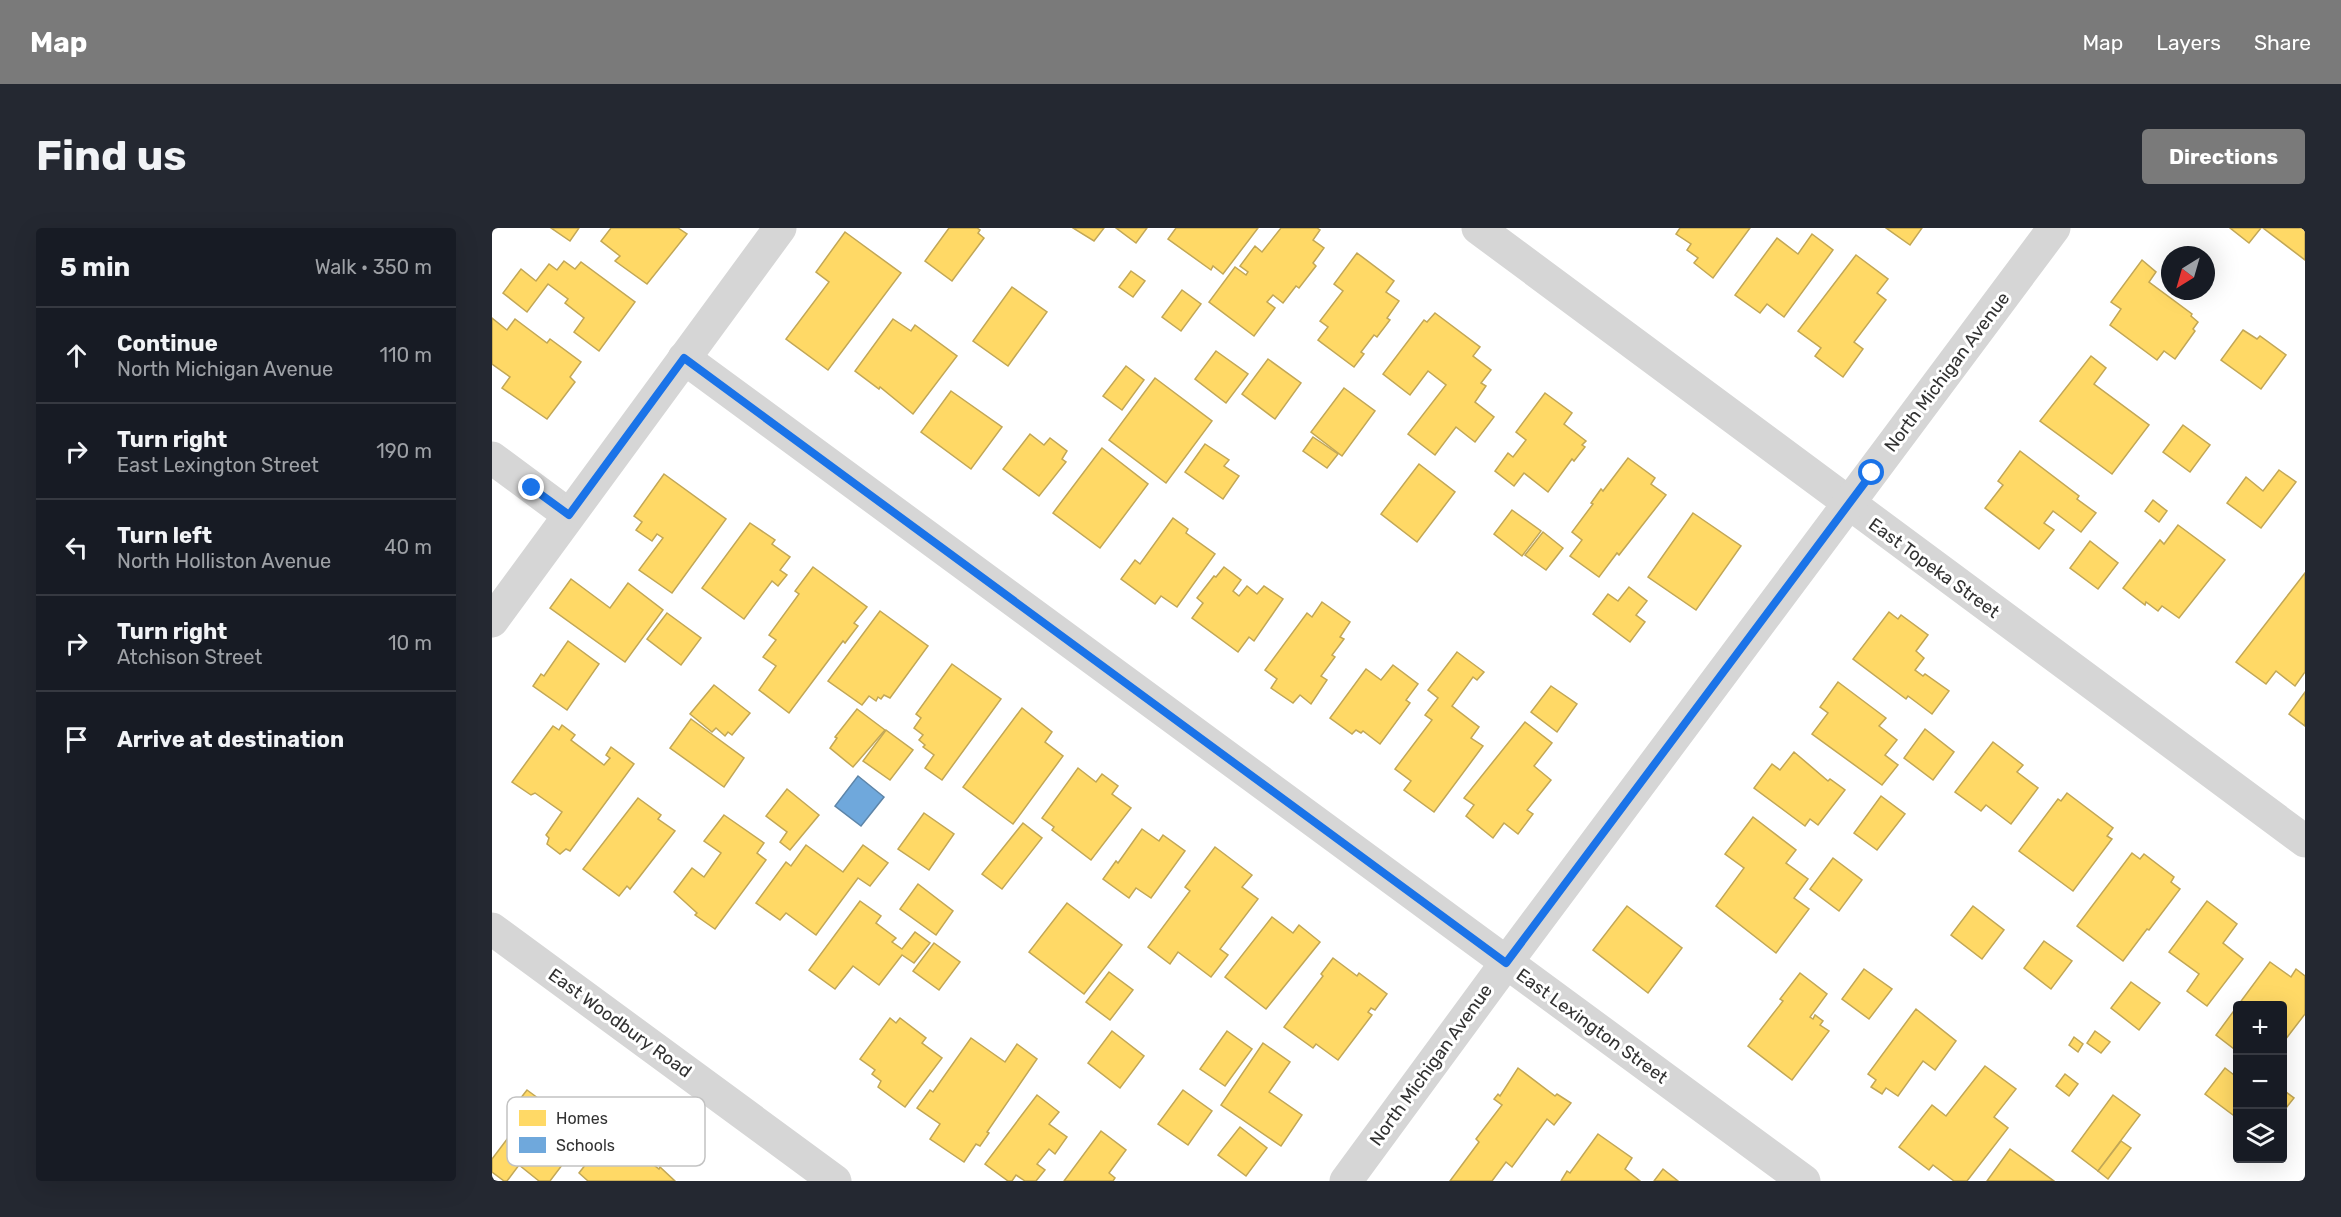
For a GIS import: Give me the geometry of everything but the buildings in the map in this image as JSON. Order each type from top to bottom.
[{"type":"street","points":[[492,621],[780,228]]},
{"type":"street","name":"East Topeka Street","points":[[1478,228],[2305,841]]},
{"type":"street","name":"North Michigan Avenue","points":[[1346,1181],[2054,228]]},
{"type":"street","name":"East Lexington Street","points":[[684,358],[1804,1181]]},
{"type":"street","points":[[492,458],[569,515]]},
{"type":"street","name":"East Woodbury Road","points":[[492,929],[835,1181]]},
{"type":"route","points":[[532,488],[569,515],[684,358],[1506,963],[1872,473]]}]
